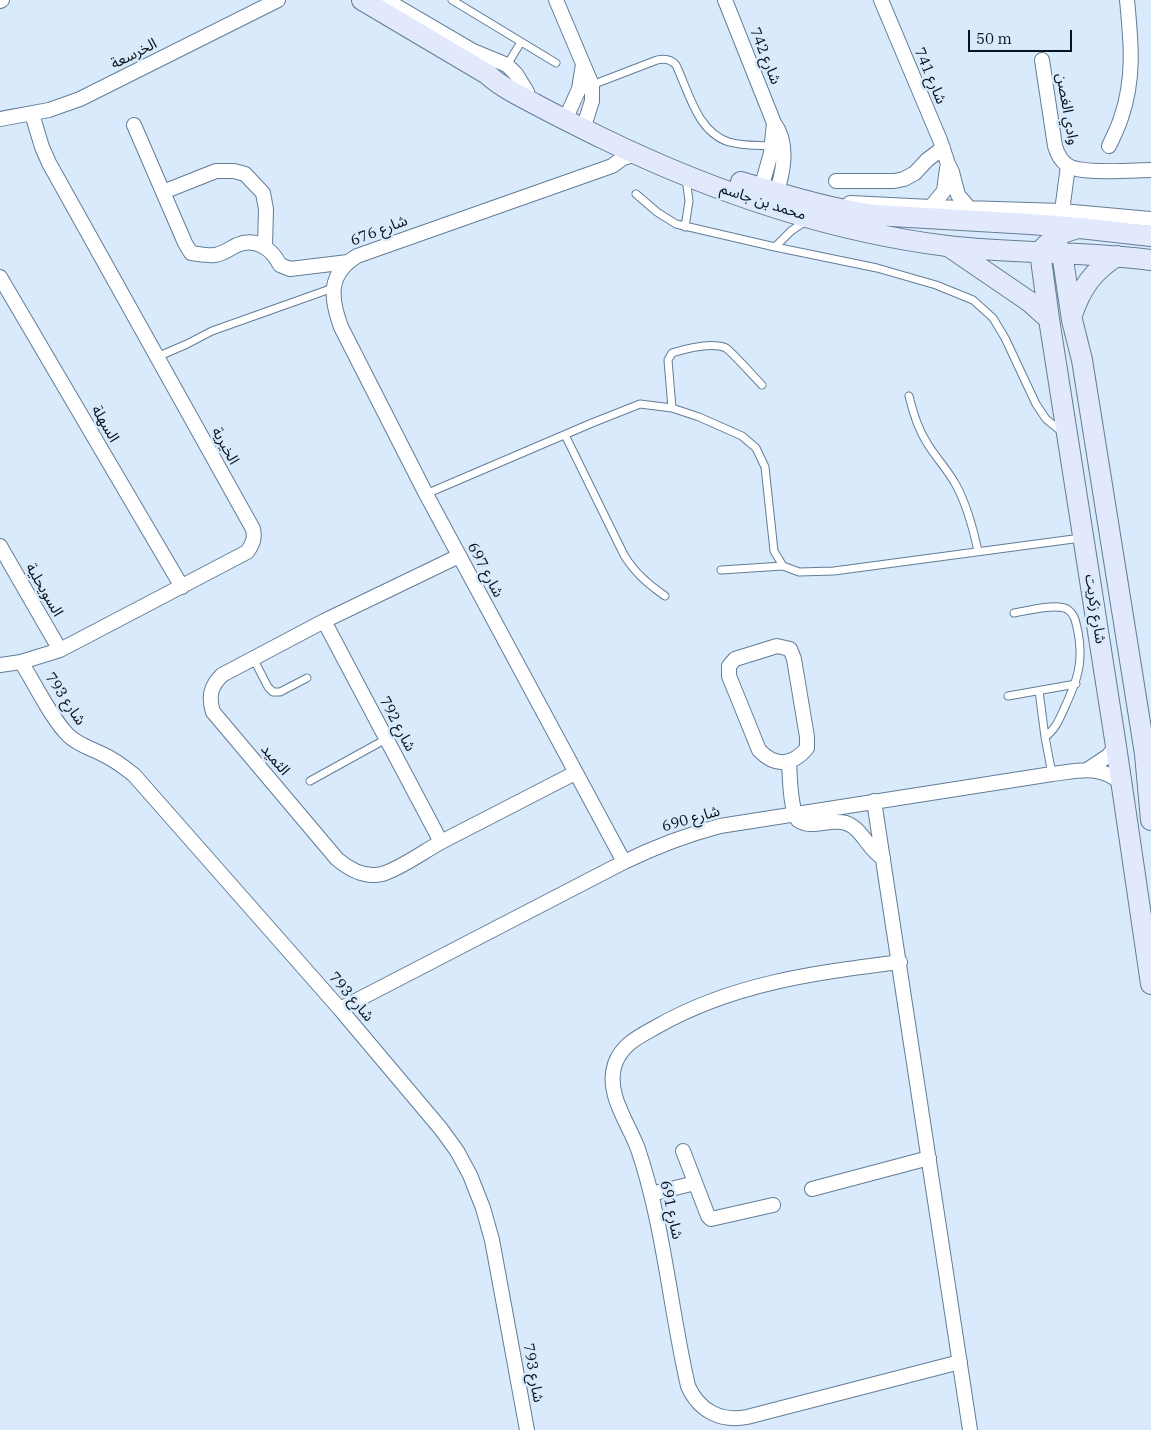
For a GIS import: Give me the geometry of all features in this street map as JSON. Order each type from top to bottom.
[{"type":"street","name":"الخرسعة","points":[[0,119],[57,108],[80,99],[278,0]]},
{"type":"street","name":"محمد بن جاسم","points":[[362,0],[487,74],[508,90],[576,121],[695,166],[811,218],[852,229],[948,246],[1052,248],[1151,260]]},
{"type":"street","points":[[386,0],[473,51],[507,65],[516,74],[527,92]]},
{"type":"street","points":[[556,0],[592,85],[592,101],[576,121]]},
{"type":"street","name":"شارع 742","points":[[725,0],[774,123],[779,129],[784,146],[783,163],[767,197]]},
{"type":"street","name":"شارع 741","points":[[881,0],[943,148],[958,195],[970,208]]},
{"type":"street","points":[[1109,146],[1121,119],[1129,88],[1132,56],[1126,0]]},
{"type":"street","name":"وادي الغصن","points":[[1042,60],[1055,146],[1057,153],[1068,166],[1088,171],[1151,170]]},
{"type":"street","points":[[576,121],[583,64]]},
{"type":"street","name":"محمد بن جاسم","points":[[487,74],[501,78],[609,141],[637,154],[685,175],[767,197],[876,215],[1030,224],[1151,236]]},
{"type":"street","name":"الخيرية","points":[[0,665],[21,662],[60,650],[247,552],[252,546],[254,537],[253,529],[49,163],[32,114]]},
{"type":"street","name":"شارع 742","points":[[767,197],[767,171],[774,123]]},
{"type":"street","points":[[134,125],[191,253],[217,254],[241,244],[256,244],[265,246],[274,254],[280,265],[290,269],[348,262]]},
{"type":"street","points":[[602,169],[609,156],[609,141]]},
{"type":"street","points":[[836,181],[894,181],[904,179],[915,173],[927,160],[943,148]]},
{"type":"street","name":"شارع 676","points":[[333,288],[336,278],[348,262],[370,250],[612,166],[630,155],[637,154]]},
{"type":"street","name":"شارع 741","points":[[931,207],[944,191],[948,164]]},
{"type":"street","points":[[1062,211],[1068,166]]},
{"type":"street","points":[[163,192],[216,171],[234,171],[246,174],[263,193],[266,210],[265,246]]},
{"type":"street","points":[[894,181],[894,206]]},
{"type":"street","points":[[830,208],[849,202],[894,206],[1062,211],[1151,219]]},
{"type":"street","points":[[1030,224],[1038,228],[1052,248],[1066,231],[1080,228]]},
{"type":"street","points":[[948,246],[1030,302],[1049,319]]},
{"type":"street","name":"شارع زكريت","points":[[1052,248],[1082,360],[1145,754],[1151,820]]},
{"type":"street","name":"شارع زكريت","points":[[1052,248],[1049,319],[1122,783],[1151,984]]},
{"type":"street","points":[[1071,317],[1085,284],[1098,269],[1117,256]]},
{"type":"street","name":"السهلة","points":[[0,277],[182,587]]},
{"type":"street","name":"شارع 697","points":[[333,288],[335,308],[341,327],[426,494],[624,862]]},
{"type":"street","name":"السويحلية","points":[[0,546],[60,650]]},
{"type":"street","name":"الثميد","points":[[459,556],[324,620],[222,675],[210,691],[210,702],[213,712],[337,859],[357,873],[382,874],[393,869],[575,773]]},
{"type":"street","name":"شارع 792","points":[[324,620],[441,842]]},
{"type":"street","points":[[777,646],[790,649],[794,659],[807,737],[807,748],[800,756],[789,762],[778,762],[766,758],[759,750],[729,676],[729,666],[735,659],[777,646]]},
{"type":"street","name":"شارع 793","points":[[21,662],[58,723],[69,736],[84,747],[119,762],[134,775],[340,1009],[441,1129],[457,1151],[470,1175],[483,1208],[492,1240],[527,1430]]},
{"type":"street","name":"شارع 690","points":[[1087,770],[1108,756],[1116,746]]},
{"type":"street","points":[[789,762],[795,814],[798,820],[804,824],[836,822],[848,824],[860,834],[875,853],[883,858]]},
{"type":"street","name":"شارع 690","points":[[340,1009],[624,862],[657,846],[692,834],[720,826],[1052,774],[1087,770],[1106,772],[1122,783]]},
{"type":"street","points":[[874,802],[900,962],[970,1430]]},
{"type":"street","name":"شارع 691","points":[[900,962],[815,973],[762,984],[687,1011],[640,1036],[625,1048],[616,1063],[613,1082],[614,1091],[637,1146],[651,1194],[688,1386],[697,1402],[711,1413],[728,1418],[747,1417],[960,1362]]},
{"type":"street","points":[[683,1150],[710,1219],[773,1205]]},
{"type":"street","points":[[812,1189],[929,1158]]},
{"type":"street","points":[[651,1194],[695,1183]]},
{"type":"lane","points":[[452,0],[556,63]]},
{"type":"lane","points":[[507,65],[521,42]]},
{"type":"lane","points":[[592,85],[657,60],[670,60],[676,65],[701,121],[708,130],[717,136],[738,144],[772,146]]},
{"type":"lane","points":[[685,175],[689,201],[685,227]]},
{"type":"lane","points":[[636,194],[665,218],[685,227],[900,274],[936,285],[973,300],[987,311],[998,325],[1040,411],[1046,419],[1068,437]]},
{"type":"lane","points":[[775,247],[791,231],[811,218]]},
{"type":"lane","points":[[157,357],[212,331],[333,288]]},
{"type":"lane","points":[[672,408],[668,360],[672,353],[682,350],[705,345],[726,348],[762,385]]},
{"type":"lane","points":[[909,396],[913,412],[923,435],[951,476],[963,500],[978,551]]},
{"type":"lane","points":[[426,494],[640,404],[672,408],[699,417],[742,436],[756,448],[765,467],[774,551],[783,566]]},
{"type":"lane","points":[[564,435],[634,571],[665,596]]},
{"type":"lane","points":[[721,570],[783,566],[799,572],[834,571],[1084,538]]},
{"type":"lane","points":[[1014,613],[1059,606],[1071,612],[1076,622],[1080,643],[1080,663],[1076,684],[1053,732],[1045,737]]},
{"type":"lane","points":[[253,658],[268,688],[273,692],[280,692],[307,678]]},
{"type":"lane","points":[[1008,696],[1076,684]]},
{"type":"lane","points":[[1039,691],[1052,774]]},
{"type":"lane","points":[[310,781],[386,739]]}]
